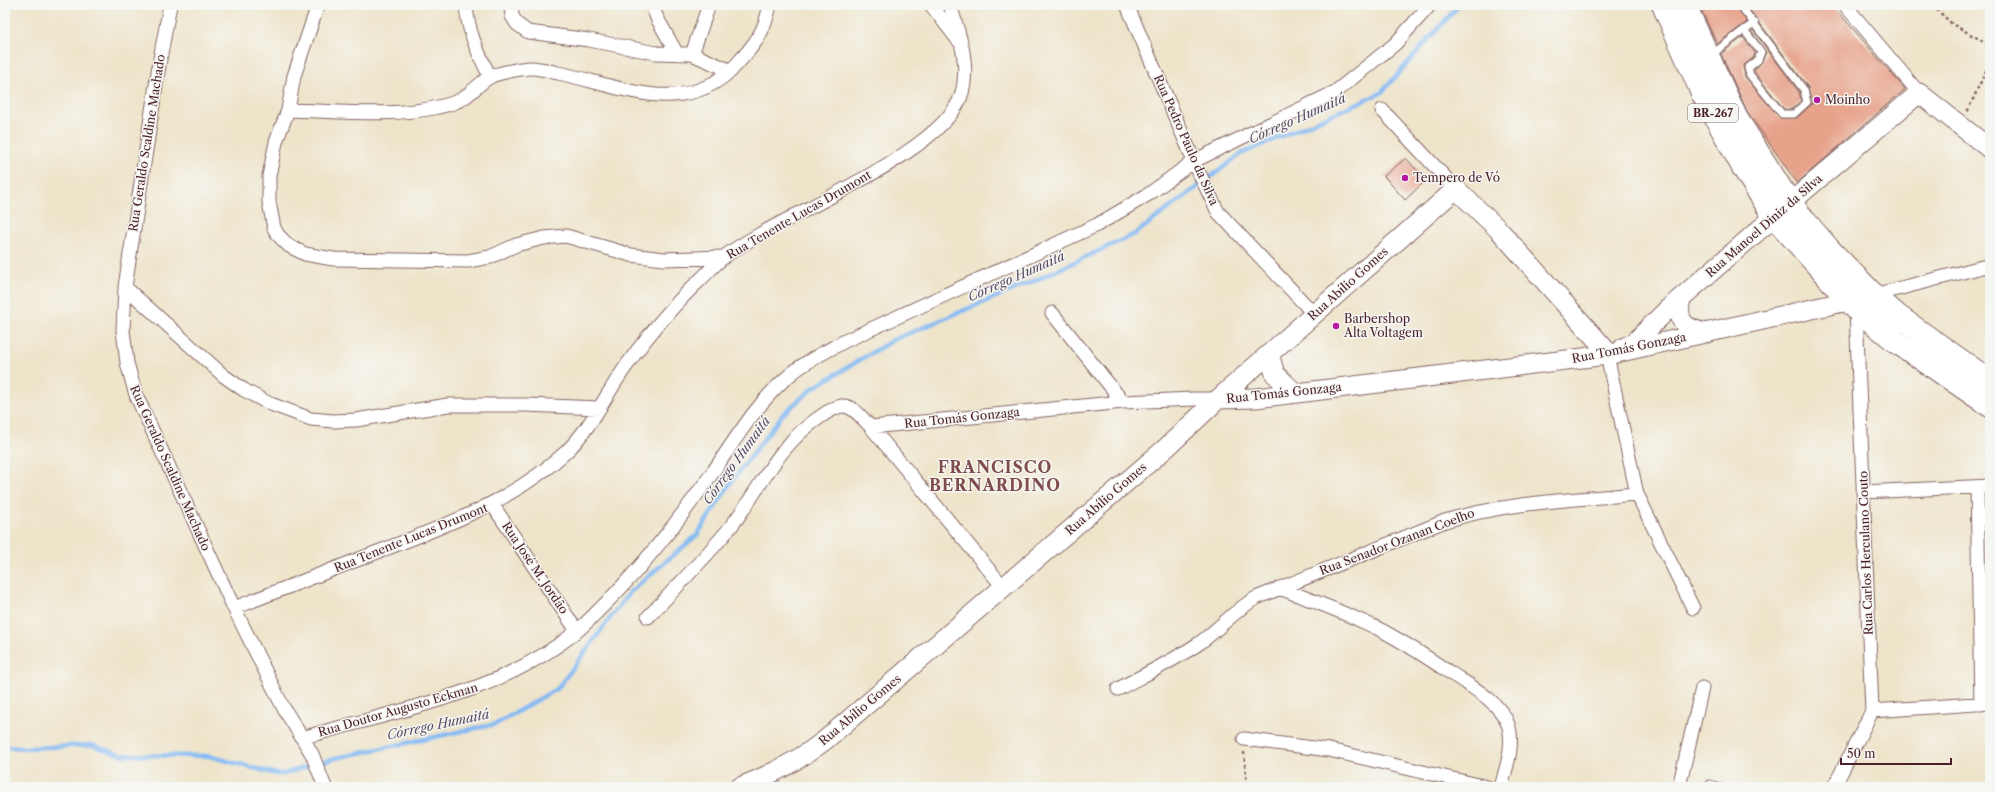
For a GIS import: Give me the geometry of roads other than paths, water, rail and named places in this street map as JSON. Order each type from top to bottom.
[{"type":"highway","name":"BR-267","points":[[1663,5],[1702,93],[1742,166],[1774,217],[1852,305],[1895,341],[1990,406]]},
{"type":"highway","name":"BR-267","points":[[1685,5],[1736,117],[1791,202],[1830,250],[1874,295],[1898,316],[1990,381]]},
{"type":"street","name":"Rua Geraldo Scaldine Machado","points":[[170,5],[160,59],[125,287],[123,330],[126,363],[136,395],[234,608],[270,682],[312,754],[325,787]]},
{"type":"street","points":[[318,5],[294,76],[288,110],[276,142],[269,176],[269,202],[274,228],[278,235],[290,246],[305,254],[333,259],[468,261],[490,258],[516,246],[544,238],[566,236],[631,255],[664,259],[724,257]]},
{"type":"street","points":[[466,5],[467,23],[473,43],[490,77]]},
{"type":"street","points":[[511,5],[512,16],[517,24],[528,32],[589,40],[656,53],[692,54],[731,71]]},
{"type":"street","points":[[652,5],[656,18],[677,54]]},
{"type":"street","points":[[692,54],[709,5]]},
{"type":"street","points":[[288,110],[406,112],[454,103],[471,93],[490,77],[531,68],[578,77],[637,93],[664,96],[688,92],[707,86],[731,71],[756,42],[766,21],[770,5]]},
{"type":"street","points":[[931,5],[964,48]]},
{"type":"street","name":"Rua Tenente Lucas Drumont","points":[[234,608],[414,538],[492,504],[534,477],[565,453],[581,436],[655,328],[674,306],[724,257],[778,224],[903,156],[940,126],[956,108],[962,95],[965,77],[964,48],[950,5]]},
{"type":"street","name":"Rua Pedro Paulo da Silva","points":[[1127,5],[1207,192],[1218,212],[1314,314]]},
{"type":"street","name":"Rua Doutor Augusto Eckman","points":[[302,738],[435,702],[483,686],[543,655],[577,631],[614,594],[675,525],[747,424],[768,397],[791,373],[845,341],[1096,226],[1149,194],[1194,161],[1335,92],[1395,44],[1430,5]]},
{"type":"street","points":[[1844,5],[1919,93],[1990,149]]},
{"type":"street","name":"Rua Manoel Diniz da Silva","points":[[1607,355],[1634,343],[1681,298],[1919,93]]},
{"type":"street","points":[[1382,110],[1456,189],[1499,230],[1605,349],[1637,494],[1693,608]]},
{"type":"street","name":"Rua Abílio Gomes","points":[[740,787],[783,769],[806,755],[1004,588],[1166,448],[1269,354],[1456,189]]},
{"type":"street","name":"Rua Tomás Gonzaga","points":[[871,427],[1123,402],[1256,398],[1294,392],[1607,355],[1706,333],[1852,305],[1874,295],[1990,265]]},
{"type":"street","points":[[125,287],[234,383],[268,403],[311,419],[333,421],[356,420],[448,406],[525,405],[599,408]]},
{"type":"street","points":[[1681,298],[1679,308],[1680,317],[1684,324],[1689,328],[1706,333]]},
{"type":"street","name":"Rua Carlos Herculano Couto","points":[[1834,787],[1872,711],[1863,492],[1852,305]]},
{"type":"street","points":[[1052,313],[1123,402]]},
{"type":"street","points":[[1269,354],[1275,374],[1294,392]]},
{"type":"street","points":[[648,617],[705,558],[730,527],[780,454],[796,435],[826,413],[843,406],[854,410],[871,427],[1004,588]]},
{"type":"street","points":[[1863,492],[1990,486]]},
{"type":"street","points":[[1872,711],[1986,703],[1977,487]]},
{"type":"street","name":"Rua Senador Ozanan Coelho","points":[[1118,689],[1202,641],[1241,606],[1279,588],[1445,521],[1476,511],[1504,506],[1637,494]]},
{"type":"street","name":"Rua José M. Jordão","points":[[492,504],[577,631]]},
{"type":"street","points":[[1279,588],[1346,614],[1378,629],[1414,649],[1478,691],[1490,701],[1503,716],[1508,726],[1510,738],[1509,754],[1501,787]]},
{"type":"street","points":[[1679,787],[1702,688]]},
{"type":"street","points":[[1244,739],[1329,750],[1487,787]]},
{"type":"lane","points":[[1740,5],[1804,90],[1807,102],[1794,114],[1782,114],[1750,75],[1748,68],[1758,60],[1761,52],[1744,30]]},
{"type":"lane","points":[[1708,58],[1755,23]]},
{"type":"lane","points":[[1706,787],[1710,784],[1722,787]]},
{"type":"waterway","name":"Córrego Humaitá","points":[[5,747],[26,748],[92,745],[122,755],[209,756],[276,774],[283,774],[336,758],[496,724],[558,688],[629,593],[697,535],[732,481],[783,414],[813,388],[893,340],[1034,281],[1135,234],[1241,154],[1381,93],[1459,5]]},
{"type":"place","name":"Moinho","points":[[1817,100]]},
{"type":"place","name":"Tempero de Vó","points":[[1405,178]]},
{"type":"place","name":"Barbershop Alta Voltagem","points":[[1336,326]]},
{"type":"district","name":"FRANCISCO BERNARDINO","points":[[995,476]]}]
